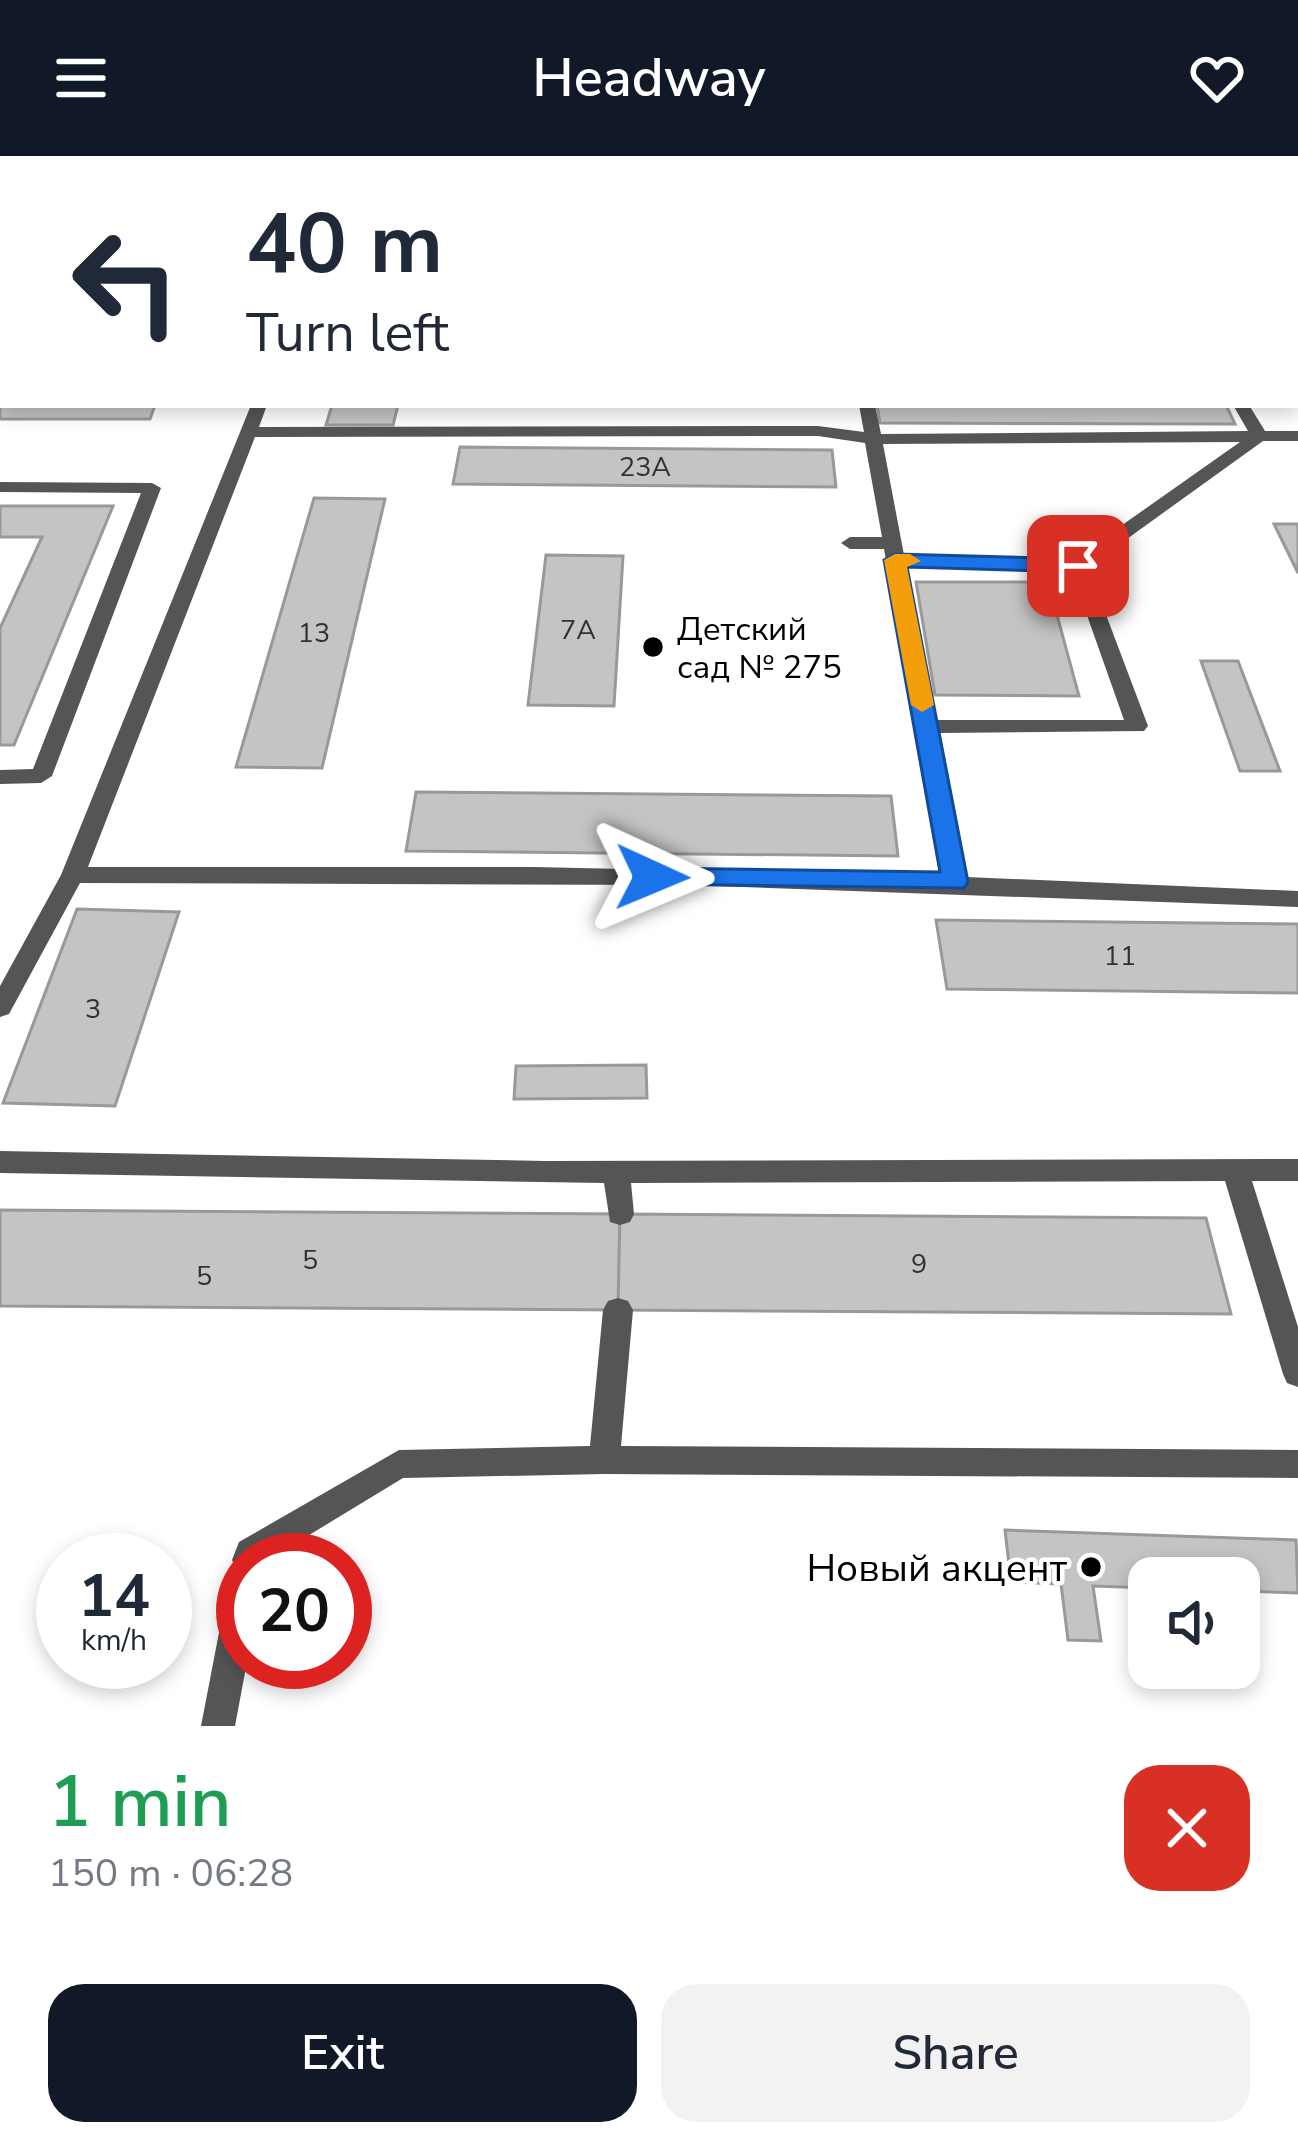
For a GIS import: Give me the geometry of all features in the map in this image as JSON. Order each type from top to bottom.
[{"type":"street","points":[[3,994],[73,875],[258,408]]},
{"type":"street","points":[[868,408],[955,882]]},
{"type":"street","points":[[1243,408],[1259,436]]},
{"type":"street","points":[[246,432],[818,431],[874,439],[1298,436]]},
{"type":"street","points":[[850,543],[894,552],[1078,566],[1259,436]]},
{"type":"street","points":[[0,487],[152,488],[41,776],[0,777]]},
{"type":"street","points":[[927,727],[1137,726],[1078,566]]},
{"type":"street","points":[[73,875],[321,872],[955,882],[1298,899]]},
{"type":"street","points":[[0,1162],[617,1172],[1298,1170]]},
{"type":"street","points":[[1234,1170],[1298,1374]]},
{"type":"street","points":[[617,1172],[620,1214]]},
{"type":"street","points":[[604,1460],[618,1310]]},
{"type":"street","points":[[283,1533],[399,1464],[604,1460],[1298,1464]]},
{"type":"street","points":[[218,1726],[225,1689]]},
{"type":"building","points":[[0,408],[154,408],[150,419],[0,419]]},
{"type":"building","points":[[331,408],[397,408],[393,425],[326,425]]},
{"type":"building","points":[[878,408],[1227,408],[1235,424],[880,423]]},
{"type":"building","points":[[460,447],[832,450],[836,487],[453,484]]},
{"type":"building","points":[[314,498],[385,499],[322,768],[236,767]]},
{"type":"building","points":[[0,506],[113,506],[14,745],[0,745],[0,628],[42,537],[0,537]]},
{"type":"building","points":[[1274,524],[1298,524],[1298,573]]},
{"type":"building","points":[[546,555],[623,556],[614,706],[528,705]]},
{"type":"building","points":[[916,582],[1048,582],[1079,696],[935,695]]},
{"type":"building","points":[[1201,661],[1238,661],[1280,771],[1240,771]]},
{"type":"building","points":[[416,792],[891,796],[898,856],[406,851]]},
{"type":"building","points":[[77,909],[179,912],[115,1106],[3,1103]]},
{"type":"building","points":[[936,920],[1298,924],[1298,993],[947,989]]},
{"type":"building","points":[[646,1065],[647,1098],[514,1099],[516,1066]]},
{"type":"building","points":[[0,1210],[620,1214],[618,1310],[0,1306]]},
{"type":"building","points":[[620,1214],[1206,1218],[1231,1314],[618,1310]]},
{"type":"building","points":[[1005,1530],[1296,1540],[1298,1593],[1260,1592],[1260,1557],[1128,1557],[1128,1587],[1093,1586],[1101,1641],[1068,1640],[1061,1584],[1011,1582]]},
{"type":"slow traffic","points":[[910,561],[895,560],[922,705]]},
{"type":"place","name":"Детский сад № 275","points":[[653,647]]},
{"type":"place","name":"Новый акцент","points":[[1091,1567]]},
{"type":"route","points":[[652,877],[955,882],[895,560],[1078,566]]}]
